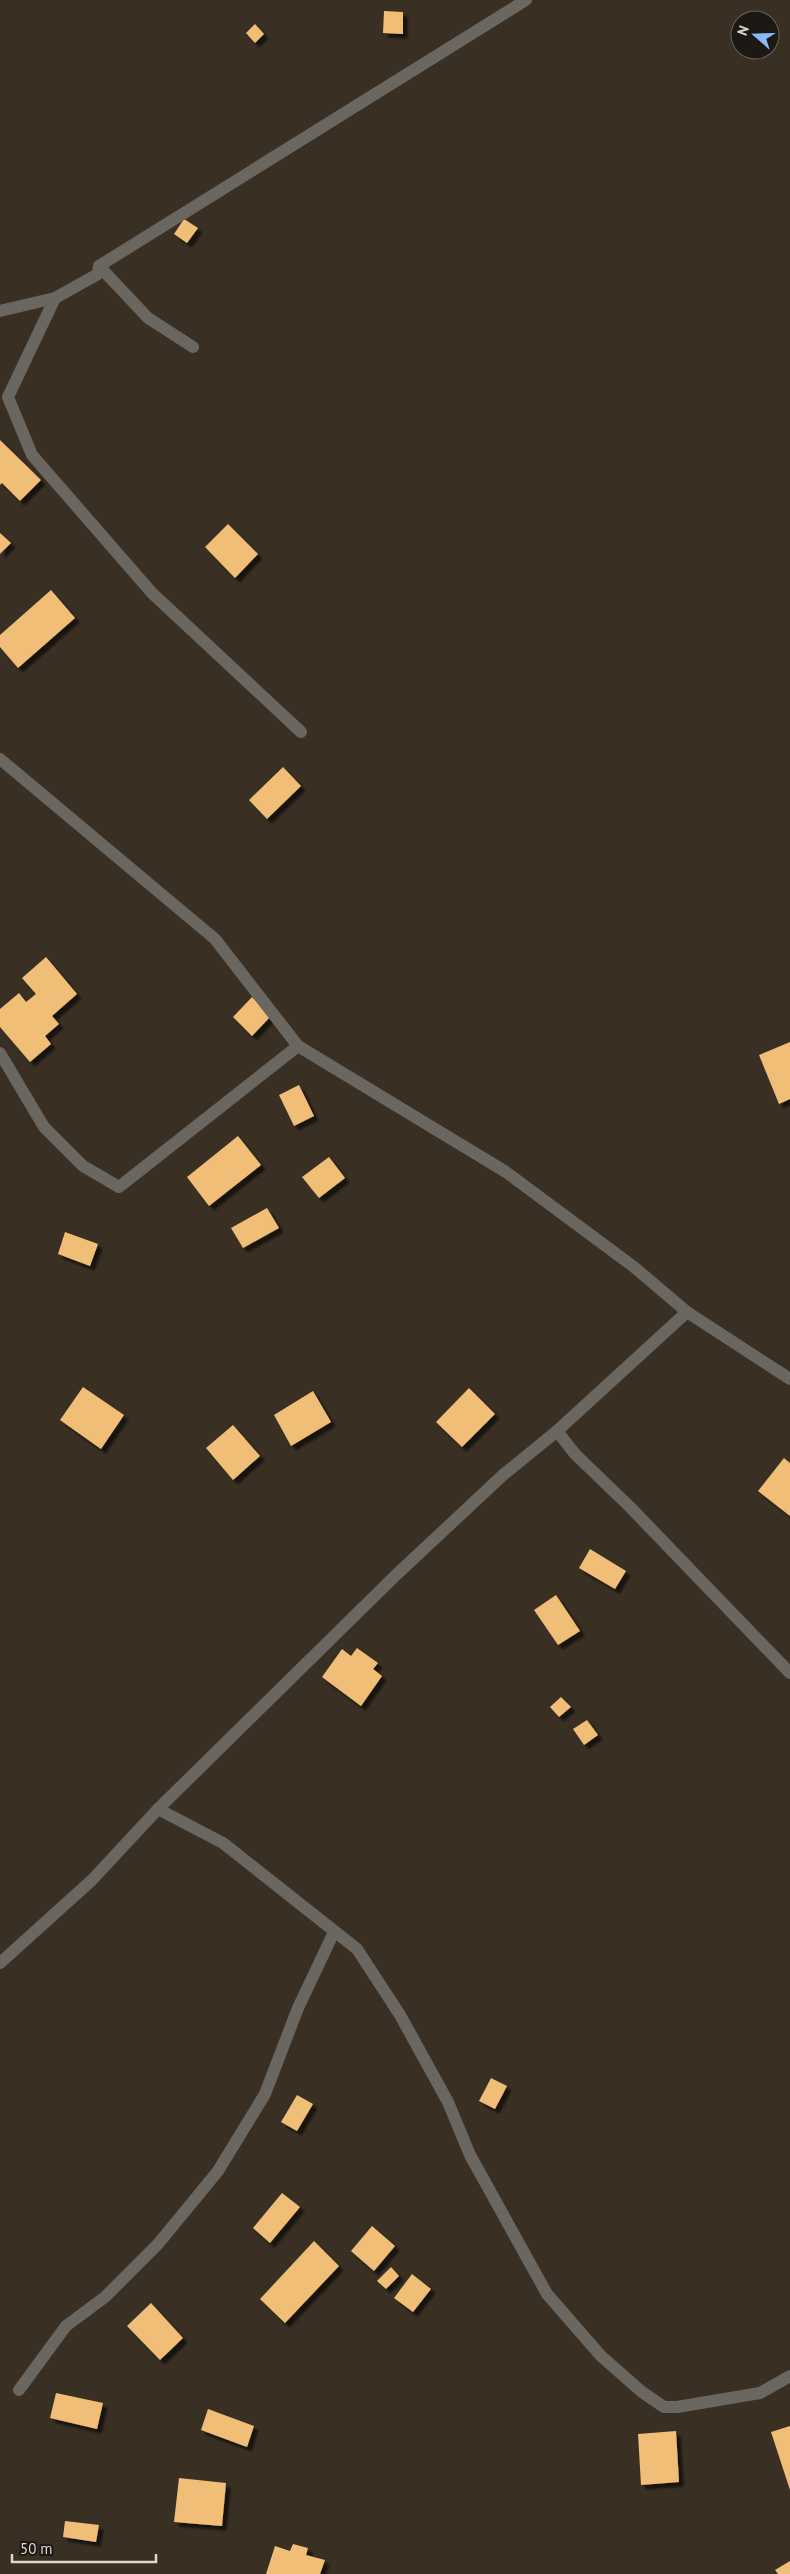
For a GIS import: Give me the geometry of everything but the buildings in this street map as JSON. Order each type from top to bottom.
[{"type":"street","points":[[99,266],[526,0]]},
{"type":"street","points":[[0,311],[55,298],[98,274],[99,266]]},
{"type":"street","points":[[99,266],[148,318],[193,347]]},
{"type":"street","points":[[55,298],[8,396],[32,455],[152,593],[301,732]]},
{"type":"street","points":[[0,759],[215,939],[298,1046],[506,1172],[634,1267],[687,1312],[790,1379]]},
{"type":"street","points":[[0,1054],[44,1126],[84,1166],[119,1187],[298,1046]]},
{"type":"street","points":[[0,1963],[92,1880],[158,1809],[396,1575],[503,1475],[557,1431],[687,1312]]},
{"type":"street","points":[[557,1431],[575,1454],[637,1514],[790,1673]]},
{"type":"street","points":[[158,1809],[223,1843],[357,1949],[400,2015],[448,2102],[470,2155],[547,2294],[601,2356],[642,2392],[664,2407],[677,2407],[760,2393],[790,2376]]},
{"type":"street","points":[[19,2390],[66,2326],[105,2297],[158,2244],[218,2172],[265,2094],[298,2008],[334,1932]]}]
